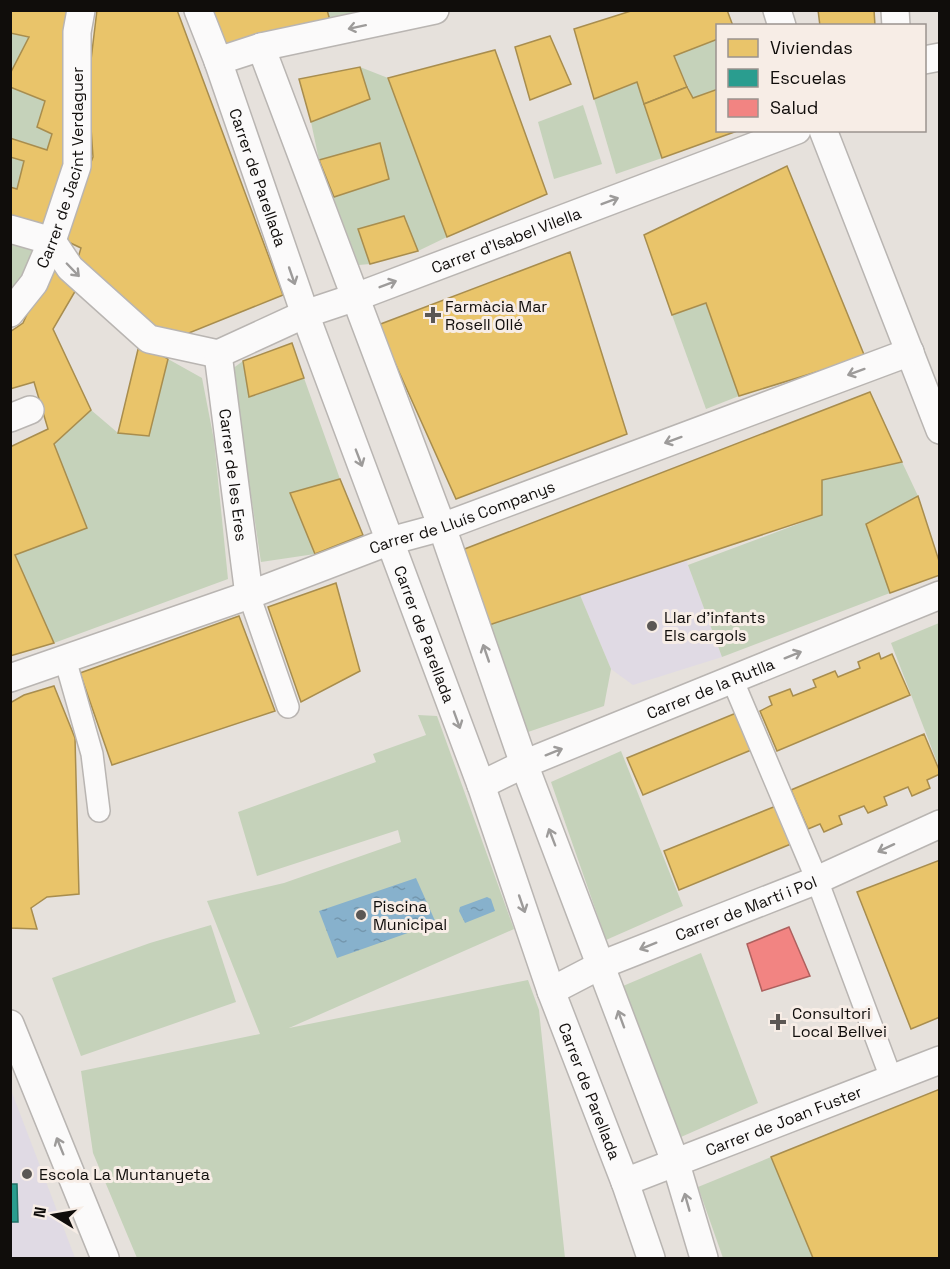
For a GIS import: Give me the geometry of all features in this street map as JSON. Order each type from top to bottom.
[{"type":"street","name":"Carrer de Jacint Verdaguer","points":[[10,313],[34,283],[52,241],[77,166],[77,32],[81,10]]},
{"type":"street","name":"Carrer de Parellada","points":[[198,10],[218,61],[305,314],[482,785],[551,991],[625,1182],[651,1258]]},
{"type":"street","points":[[218,61],[261,47],[422,12]]},
{"type":"street","points":[[261,47],[442,526],[524,764],[676,1164],[704,1258]]},
{"type":"street","name":"Carrer d'Isabel Vilella","points":[[218,354],[305,314],[356,297],[792,132]]},
{"type":"street","points":[[824,132],[939,430]]},
{"type":"street","points":[[10,229],[52,241],[70,268],[148,339],[218,354]]},
{"type":"street","name":"Carrer de Lluís Companys","points":[[10,678],[249,595],[390,541],[442,526],[910,352]]},
{"type":"street","name":"Carrer de les Eres","points":[[218,354],[249,595]]},
{"type":"street","points":[[249,595],[288,707]]},
{"type":"street","name":"Carrer de la Rutlla","points":[[482,785],[524,764],[939,595]]},
{"type":"street","points":[[65,659],[92,754],[99,812]]},
{"type":"street","points":[[732,679],[817,880],[891,1078]]},
{"type":"street","name":"Carrer de Martí i Pol","points":[[551,991],[601,965],[817,880],[939,824]]},
{"type":"street","points":[[10,1024],[105,1258]]},
{"type":"street","name":"Carrer de Joan Fuster","points":[[625,1182],[939,1060]]},
{"type":"shaded area","name":"Llar d'infants Els cargols","points":[[686,560],[722,657],[633,685],[611,669],[580,595]]},
{"type":"shaded area","name":"Escola La Muntanyeta","points":[[11,1090],[75,1258],[11,1258]]},
{"type":"green space","points":[[327,10],[388,11],[331,24]]},
{"type":"green space","points":[[11,33],[29,37],[11,74]]},
{"type":"green space","points":[[716,39],[716,89],[693,98],[674,56]]},
{"type":"green space","points":[[360,67],[388,78],[447,237],[418,251],[404,216],[358,229],[370,264],[359,265],[319,160],[311,122],[370,99]]},
{"type":"green space","points":[[637,82],[662,158],[616,174],[594,99]]},
{"type":"green space","points":[[10,87],[45,101],[37,127],[52,134],[47,150],[11,138]]},
{"type":"green space","points":[[583,105],[602,164],[554,179],[538,122]]},
{"type":"green space","points":[[10,157],[24,161],[17,189],[11,187]]},
{"type":"green space","points":[[10,239],[35,245],[11,299],[10,299]]},
{"type":"green space","points":[[706,303],[739,396],[706,409],[672,315]]},
{"type":"green space","points":[[168,359],[202,378],[214,440],[228,579],[54,643],[15,555],[87,528],[54,444],[91,410],[118,433],[149,436]]},
{"type":"green space","points":[[243,361],[250,397],[304,378],[340,479],[290,494],[315,554],[261,562],[232,369]]},
{"type":"green space","points":[[902,462],[918,496],[866,524],[890,593],[722,657],[688,565],[822,515],[822,480]]},
{"type":"green space","points":[[580,595],[611,669],[604,706],[528,732],[489,625]]},
{"type":"green space","points":[[939,623],[939,767],[891,643]]},
{"type":"green space","points":[[418,715],[437,716],[514,929],[289,1028],[528,980],[539,1010],[565,1258],[137,1258],[93,1153],[81,1071],[260,1034],[207,901],[284,883],[401,842],[398,830],[257,876],[238,812],[376,762],[373,754],[426,735]]},
{"type":"green space","points":[[621,751],[683,906],[606,940],[551,782]]},
{"type":"green space","points":[[211,925],[236,1002],[81,1056],[52,978],[150,943]]},
{"type":"green space","points":[[701,953],[758,1103],[681,1137],[623,986]]},
{"type":"green space","points":[[771,1157],[813,1258],[723,1258],[698,1187]]},
{"type":"water","points":[[416,878],[436,923],[337,958],[319,911]]},
{"type":"water","points":[[487,897],[491,899],[495,911],[465,923],[459,911],[460,907]]},
{"type":"building: Viviendas","points":[[10,10],[67,10],[63,56],[70,162],[48,232],[10,219],[10,187],[17,189],[24,161],[10,157],[10,138],[47,150],[52,134],[37,127],[45,101],[10,87],[10,74],[29,37],[10,33]]},
{"type":"building: Viviendas","points":[[97,10],[177,10],[283,295],[184,335],[144,325],[78,258],[81,248],[62,239],[93,157],[88,85]]},
{"type":"building: Viviendas","points":[[207,10],[327,10],[331,24],[220,46]]},
{"type":"building: Viviendas","points":[[634,10],[727,10],[732,24],[716,24],[716,40],[674,56],[687,87],[644,104],[637,82],[594,99],[574,29]]},
{"type":"building: Viviendas","points":[[818,10],[874,10],[875,24],[820,24]]},
{"type":"building: Viviendas","points":[[550,36],[571,84],[530,100],[515,47]]},
{"type":"building: Viviendas","points":[[495,50],[547,194],[447,237],[388,78]]},
{"type":"building: Viviendas","points":[[360,67],[370,99],[311,122],[299,79]]},
{"type":"building: Viviendas","points":[[687,87],[693,98],[716,90],[716,132],[734,132],[662,158],[644,104]]},
{"type":"building: Viviendas","points":[[380,143],[389,179],[334,197],[319,160]]},
{"type":"building: Viviendas","points":[[787,166],[865,357],[739,396],[706,303],[672,315],[644,235]]},
{"type":"building: Viviendas","points":[[404,216],[418,251],[370,264],[358,229]]},
{"type":"building: Viviendas","points":[[570,252],[627,434],[456,499],[378,325]]},
{"type":"building: Viviendas","points":[[51,261],[77,288],[53,329],[91,410],[54,444],[87,528],[15,555],[54,643],[10,656],[10,447],[48,429],[34,382],[10,389],[10,332],[23,323]]},
{"type":"building: Viviendas","points":[[140,341],[168,359],[149,436],[118,433]]},
{"type":"building: Viviendas","points":[[292,343],[304,378],[249,397],[243,361]]},
{"type":"building: Viviendas","points":[[870,392],[902,462],[822,480],[822,515],[489,625],[462,550]]},
{"type":"building: Viviendas","points":[[340,479],[363,535],[315,554],[290,493]]},
{"type":"building: Viviendas","points":[[918,496],[940,564],[940,575],[890,593],[866,524]]},
{"type":"building: Viviendas","points":[[336,583],[360,671],[301,702],[268,607]]},
{"type":"building: Viviendas","points":[[239,616],[275,711],[112,765],[80,673]]},
{"type":"building: Viviendas","points":[[879,653],[881,659],[892,654],[910,695],[777,751],[760,711],[772,705],[769,697],[790,689],[793,696],[816,687],[813,680],[835,671],[838,677],[860,668],[858,662]]},
{"type":"building: Viviendas","points":[[54,686],[75,738],[79,894],[47,897],[31,908],[37,929],[10,928],[10,703],[24,695]]},
{"type":"building: Viviendas","points":[[741,711],[756,748],[643,795],[627,758]]},
{"type":"building: Viviendas","points":[[924,734],[940,772],[927,780],[930,788],[912,796],[908,787],[884,797],[887,805],[868,813],[864,806],[839,816],[842,824],[824,832],[820,824],[808,829],[791,790]]},
{"type":"building: Viviendas","points":[[776,806],[791,844],[679,890],[664,851]]},
{"type":"building: Viviendas","points":[[940,860],[940,1017],[911,1029],[857,892]]},
{"type":"building: Viviendas","points":[[940,1089],[940,1258],[813,1258],[771,1157]]},
{"type":"building: Escuelas","points":[[10,1184],[17,1184],[18,1222],[10,1222]]},
{"type":"building: Salud","points":[[789,927],[810,976],[762,991],[747,944]]},
{"type":"place","name":"Farmàcia Mar Rosell Ollé","points":[[433,315]]},
{"type":"place","name":"Llar d'infants Els cargols","points":[[652,626]]},
{"type":"place","name":"Piscina Municipal","points":[[361,915]]},
{"type":"place","name":"Consultori Local Bellvei","points":[[778,1022]]},
{"type":"place","name":"Escola La Muntanyeta","points":[[27,1174]]}]
